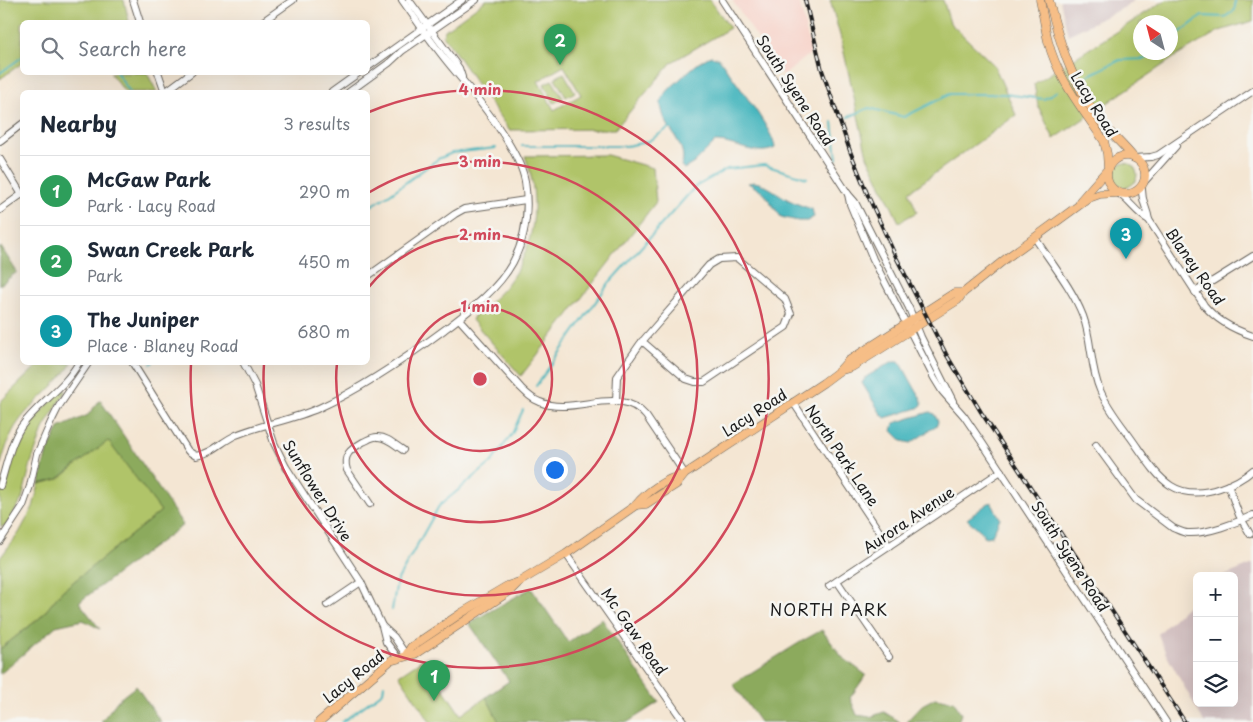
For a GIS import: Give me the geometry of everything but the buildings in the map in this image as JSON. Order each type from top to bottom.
[{"type":"main road","name":"Lacy Road","points":[[1040,0],[1048,42],[1055,61],[1073,97],[1104,141],[1107,154],[1108,169],[1072,210]]},
{"type":"main road","name":"Lacy Road","points":[[1049,0],[1061,45],[1076,84],[1098,118],[1134,158]]},
{"type":"main road","points":[[1127,156],[1134,158],[1142,165],[1144,170],[1143,184],[1132,193],[1118,193],[1109,184],[1107,178],[1108,169],[1116,159],[1127,156]]},
{"type":"main road","name":"Lacy Road","points":[[319,722],[390,662],[415,654],[510,591],[519,582],[566,554],[636,506],[642,497],[675,477],[684,475],[794,402],[839,371],[848,361],[911,325],[954,293],[962,293],[1089,198],[1100,194],[1118,193]]},
{"type":"street","points":[[134,0],[139,20]]},
{"type":"street","points":[[265,20],[293,0]]},
{"type":"street","points":[[402,0],[425,27]]},
{"type":"street","points":[[134,365],[188,451],[196,456],[206,454],[235,436],[303,415],[360,386],[400,362],[459,318],[496,286],[513,262],[522,242],[526,223],[524,180],[519,162],[506,140],[462,78],[454,71],[409,0]]},
{"type":"street","points":[[370,66],[462,0]]},
{"type":"street","points":[[352,90],[476,0]]},
{"type":"street","name":"South Syene Road","points":[[722,0],[855,202],[911,325]]},
{"type":"street","points":[[159,75],[164,90]]},
{"type":"street","points":[[168,90],[188,75]]},
{"type":"street","points":[[335,90],[356,75]]},
{"type":"street","points":[[1134,158],[1158,155],[1253,90]]},
{"type":"street","points":[[0,141],[20,126]]},
{"type":"street","points":[[1143,184],[1180,141]]},
{"type":"street","points":[[0,159],[20,191]]},
{"type":"street","name":"Blaney Road","points":[[1143,184],[1142,202],[1148,213],[1149,220],[1195,292],[1212,314],[1253,336]]},
{"type":"street","name":"Blaney Road","points":[[1118,193],[1127,199],[1142,217],[1149,220]]},
{"type":"street","name":"South Syene Road","points":[[848,194],[850,204],[873,259],[955,404],[1166,722]]},
{"type":"street","points":[[0,210],[20,195]]},
{"type":"street","points":[[370,275],[464,209],[526,200]]},
{"type":"street","points":[[1035,238],[1066,284],[1083,316],[1100,392],[1155,472],[1172,487],[1191,493],[1202,493],[1228,486],[1253,470]]},
{"type":"street","points":[[1195,292],[1253,256]]},
{"type":"street","points":[[616,401],[617,377],[642,342],[709,265],[719,259],[737,258],[785,299],[791,314],[786,327],[704,382],[686,379],[642,342]]},
{"type":"street","points":[[459,318],[531,398],[540,403],[566,407],[616,401],[633,404],[644,413],[684,475]]},
{"type":"street","points":[[0,486],[14,440],[20,430],[65,381],[77,365]]},
{"type":"street","points":[[1,537],[23,506],[30,486],[37,454],[51,422],[86,365]]},
{"type":"street","name":"Sunflower Drive","points":[[245,365],[255,385],[274,443],[286,467],[361,582],[382,626],[394,637],[402,657]]},
{"type":"street","name":"North Park Lane","points":[[794,402],[889,546]]},
{"type":"street","points":[[370,504],[347,470],[345,464],[347,453],[374,437],[385,438],[402,450]]},
{"type":"street","points":[[1096,445],[1136,500],[1173,528],[1188,533],[1232,525],[1253,516]]},
{"type":"street","name":"Aurora Avenue","points":[[829,586],[1001,471]]},
{"type":"street","points":[[1228,486],[1250,534]]},
{"type":"street","name":"Mc Gaw Road","points":[[566,554],[684,722]]},
{"type":"street","points":[[837,581],[889,657]]},
{"type":"street","points":[[327,605],[361,582]]},
{"type":"shaded area","points":[[732,0],[799,0],[811,53],[783,76]]},
{"type":"shaded area","points":[[1060,0],[1134,0],[1127,6],[1068,35]]},
{"type":"shaded area","points":[[1253,564],[1253,722],[1204,722],[1196,707],[1238,707],[1238,572],[1234,572]]},
{"type":"shaded area","points":[[1193,600],[1193,702],[1166,654],[1158,634]]},
{"type":"green space","points":[[0,0],[124,0],[129,20],[20,20],[20,64],[0,79]]},
{"type":"green space","points":[[486,0],[710,0],[730,28],[672,62],[615,129],[509,130],[443,35],[445,30]],"holes":[[[564,66],[581,95],[554,110],[538,81]]]},
{"type":"green space","points":[[830,0],[943,0],[950,23],[994,65],[1016,115],[909,192],[917,212],[899,222],[867,156],[841,39]]},
{"type":"green space","points":[[1166,0],[1253,0],[1253,21],[1219,31],[1178,55],[1178,15],[1142,15]]},
{"type":"green space","points":[[1133,21],[1133,60],[1171,60],[1054,139],[1038,106],[1034,84]]},
{"type":"green space","points":[[564,73],[575,92],[566,97],[555,78]]},
{"type":"green space","points":[[112,75],[148,75],[156,90],[123,90]]},
{"type":"green space","points":[[552,80],[563,98],[554,103],[544,84]]},
{"type":"green space","points":[[607,155],[653,168],[656,202],[521,376],[472,320],[505,287],[515,273],[529,241],[534,207],[530,173],[525,156]]},
{"type":"green space","points":[[1125,163],[1134,166],[1137,175],[1134,184],[1125,187],[1116,184],[1113,175],[1116,166]]},
{"type":"green space","points":[[0,248],[17,272],[0,285]]},
{"type":"green space","points":[[38,365],[71,365],[21,418],[8,442],[0,467],[0,403]]},
{"type":"green space","points":[[63,389],[66,391],[44,427],[31,463],[22,499],[7,525],[1,527],[0,494],[16,444],[27,426]]},
{"type":"green space","points":[[100,400],[183,525],[79,602],[100,629],[83,620],[56,626],[0,674],[0,649],[41,617],[62,591],[161,511],[108,441],[58,479],[39,484],[46,455],[59,428],[88,415]]},
{"type":"green space","points":[[108,440],[161,511],[62,591],[41,617],[0,649],[0,558],[19,533],[33,507],[39,484],[59,479]]},
{"type":"green space","points":[[531,588],[568,642],[602,619],[659,702],[628,722],[499,722],[486,697],[509,681],[469,623]]},
{"type":"green space","points":[[822,630],[842,657],[866,675],[850,698],[857,715],[870,717],[884,712],[900,722],[760,722],[733,684]]},
{"type":"green space","points":[[423,659],[461,715],[502,686],[527,722],[430,722],[399,675]]},
{"type":"green space","points":[[136,686],[161,722],[101,722],[118,700]]},
{"type":"green space","points":[[935,698],[954,701],[961,714],[958,722],[906,722],[922,705]]},
{"type":"water","points":[[711,56],[719,58],[751,103],[768,129],[775,148],[768,151],[760,151],[715,142],[694,163],[684,169],[681,166],[683,159],[680,145],[664,117],[661,102],[665,94],[680,79],[699,63]]},
{"type":"water","points":[[754,182],[812,209],[814,217],[807,221],[798,221],[781,217],[763,192],[748,183]]},
{"type":"water","points":[[893,361],[899,361],[902,365],[922,401],[922,405],[918,408],[885,418],[862,383],[866,377]]},
{"type":"water","points":[[930,412],[934,414],[938,421],[937,425],[911,443],[902,441],[892,431],[894,423]]},
{"type":"water","points":[[991,502],[1000,518],[992,536],[985,537],[967,519]]},
{"type":"waterway","points":[[1178,34],[1202,16],[1225,17],[1235,10],[1235,0]]},
{"type":"waterway","points":[[0,73],[20,58]]},
{"type":"waterway","points":[[1087,76],[1120,60],[1133,60]]},
{"type":"waterway","points":[[118,75],[129,90]]},
{"type":"waterway","points":[[848,117],[869,108],[904,117],[950,94],[1004,94],[1044,99],[1057,91]]},
{"type":"waterway","points":[[833,122],[837,159]]},
{"type":"waterway","points":[[522,146],[626,146],[647,142],[669,128]]},
{"type":"waterway","points":[[370,207],[438,159],[452,153],[496,148]]},
{"type":"waterway","points":[[536,386],[609,283],[695,187],[727,169],[764,165],[807,178]]},
{"type":"waterway","points":[[392,610],[397,581],[439,506],[491,463],[512,434],[523,410]]},
{"type":"waterway","points":[[342,722],[383,692],[384,685]]},
{"type":"railway","points":[[805,0],[822,70],[850,151],[896,257],[946,354],[981,412],[1185,722]]},
{"type":"place","name":"Swan Creek Park","points":[[560,65]]},
{"type":"place","name":"The Juniper","points":[[1126,259]]},
{"type":"place","name":"McGaw Park","points":[[434,701]]},
{"type":"district","name":"NORTH PARK","points":[[829,609]]}]
